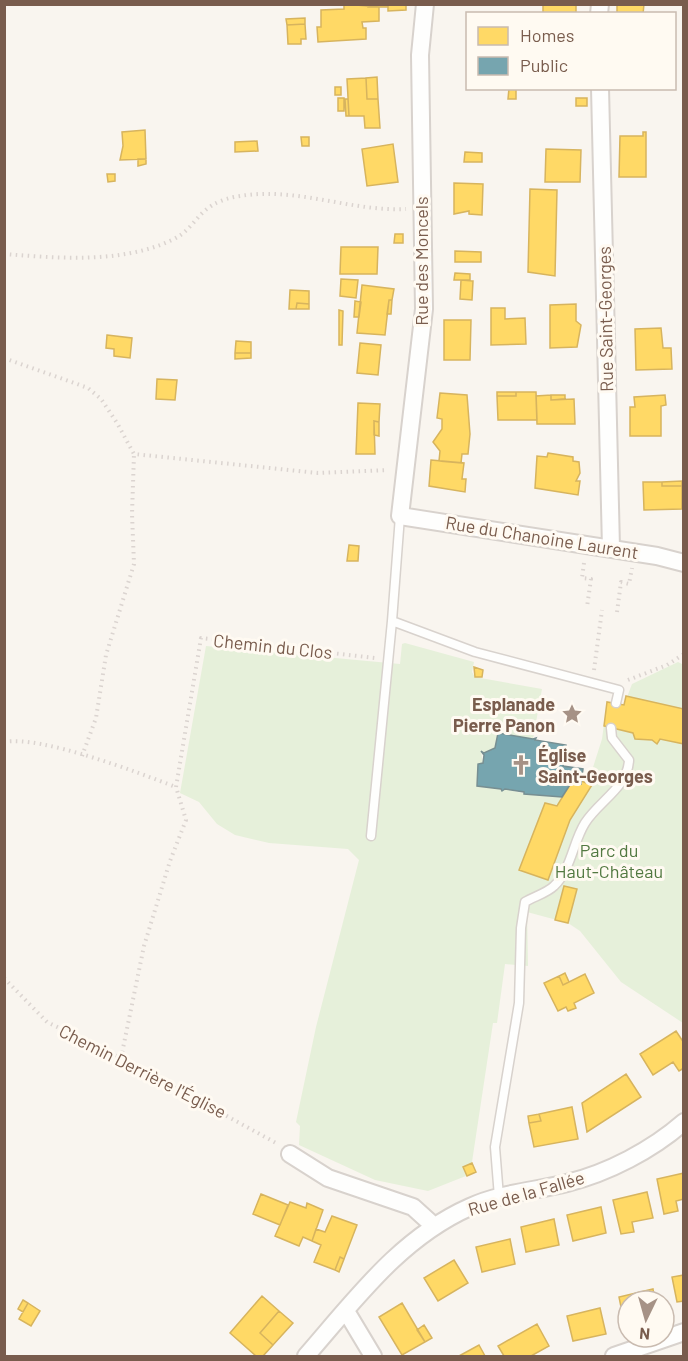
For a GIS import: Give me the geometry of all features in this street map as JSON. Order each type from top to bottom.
[{"type":"street","name":"Rue des Moncels","points":[[400,516],[424,309],[420,55],[425,4]]},
{"type":"street","name":"Rue Saint-Georges","points":[[600,90],[610,549]]},
{"type":"street","name":"Rue du Chanoine Laurent","points":[[400,516],[684,563]]},
{"type":"street","name":"Rue de la Fallée","points":[[306,1356],[371,1280],[400,1252],[434,1226],[471,1206],[569,1183],[628,1159],[684,1122]]},
{"type":"street","points":[[290,1154],[328,1178],[413,1207],[434,1226]]},
{"type":"street","points":[[346,1311],[373,1356]]},
{"type":"street","points":[[614,1356],[684,1332]]},
{"type":"lane","points":[[370,836],[392,621],[400,516]]},
{"type":"lane","points":[[392,621],[475,652],[619,690],[616,703]]},
{"type":"lane","points":[[500,1198],[495,1147],[519,1003],[521,928],[525,902],[553,887],[565,869],[584,825],[598,804],[614,792],[628,772],[629,760],[612,738],[611,728]]},
{"type":"path","points":[[4,254],[70,258],[150,247],[178,236],[207,207],[248,195],[303,196],[391,210],[422,208]]},
{"type":"path","points":[[4,358],[88,388],[101,399],[134,454],[132,514],[134,564],[106,654],[96,718],[82,756]]},
{"type":"path","points":[[134,454],[318,473],[404,470]]},
{"type":"path","points":[[585,556],[582,578],[591,579],[587,608]]},
{"type":"path","points":[[617,612],[621,582],[629,584],[632,564]]},
{"type":"path","points":[[595,664],[602,610]]},
{"type":"path","name":"Chemin du Clos","points":[[176,787],[201,638],[388,659]]},
{"type":"path","points":[[619,690],[628,680],[667,664],[684,654]]},
{"type":"path","points":[[4,742],[20,740],[82,756],[176,787],[186,820],[170,861],[144,946],[121,1058]]},
{"type":"path","name":"Chemin Derrière l'Église","points":[[4,978],[47,1022],[121,1058],[266,1135],[290,1154]]},
{"type":"green space","name":"Parc du Haut-Château","points":[[402,644],[474,662],[472,672],[475,677],[542,689],[533,739],[500,733],[495,748],[484,753],[481,751],[483,763],[502,791],[505,789],[526,794],[571,783],[580,784],[581,781],[588,783],[602,739],[607,702],[624,705],[632,684],[678,662],[684,665],[683,1023],[621,982],[580,931],[568,923],[527,912],[528,966],[505,964],[497,1023],[493,1023],[472,1162],[476,1172],[428,1191],[375,1180],[299,1145],[300,1126],[296,1122],[316,1027],[359,860],[348,849],[269,843],[235,835],[217,824],[199,802],[180,793],[206,646],[400,664]]},
{"type":"building: Homes","points":[[344,4],[379,7],[379,21],[362,22],[363,28],[366,28],[366,39],[318,42],[317,27],[321,27],[321,10],[344,9]]},
{"type":"building: Homes","points":[[368,4],[388,4],[388,7],[368,7]]},
{"type":"building: Homes","points":[[388,4],[406,4],[406,10],[388,11]]},
{"type":"building: Homes","points":[[617,4],[644,4],[643,12],[617,12]]},
{"type":"building: Homes","points":[[543,5],[576,5],[576,12],[543,12]]},
{"type":"building: Homes","points":[[305,18],[305,24],[287,25],[286,19]]},
{"type":"building: Homes","points":[[305,24],[306,39],[301,39],[301,44],[288,44],[287,25]]},
{"type":"building: Homes","points":[[377,77],[378,99],[367,99],[366,78]]},
{"type":"building: Homes","points":[[366,78],[367,99],[378,99],[380,128],[365,128],[364,116],[349,116],[347,79]]},
{"type":"building: Homes","points":[[335,87],[341,87],[341,95],[335,95]]},
{"type":"building: Homes","points":[[509,90],[516,90],[516,99],[508,99]]},
{"type":"building: Homes","points":[[338,98],[344,98],[344,111],[338,111]]},
{"type":"building: Homes","points":[[576,98],[587,98],[587,106],[576,106]]},
{"type":"building: Homes","points":[[345,99],[348,99],[349,116],[346,116]]},
{"type":"building: Homes","points":[[145,130],[146,159],[120,160],[123,146],[122,132]]},
{"type":"building: Homes","points":[[643,132],[646,132],[646,177],[619,177],[620,136],[643,136]]},
{"type":"building: Homes","points":[[301,137],[309,137],[309,146],[302,146]]},
{"type":"building: Homes","points":[[257,141],[258,151],[235,152],[235,142]]},
{"type":"building: Homes","points":[[393,144],[398,182],[367,186],[362,149]]},
{"type":"building: Homes","points":[[546,149],[581,150],[580,182],[545,182]]},
{"type":"building: Homes","points":[[465,152],[482,153],[482,162],[464,162]]},
{"type":"building: Homes","points":[[138,159],[146,159],[146,164],[138,166]]},
{"type":"building: Homes","points":[[107,174],[115,174],[115,181],[108,182]]},
{"type":"building: Homes","points":[[454,183],[483,184],[482,215],[469,214],[469,211],[454,214]]},
{"type":"building: Homes","points":[[530,189],[557,190],[555,276],[528,272]]},
{"type":"building: Homes","points":[[395,234],[403,234],[403,243],[394,243]]},
{"type":"building: Homes","points":[[341,247],[378,247],[377,274],[340,274]]},
{"type":"building: Homes","points":[[455,251],[481,252],[481,262],[455,262]]},
{"type":"building: Homes","points":[[455,273],[470,274],[470,280],[454,280]]},
{"type":"building: Homes","points":[[341,279],[358,280],[356,298],[340,296]]},
{"type":"building: Homes","points":[[461,280],[473,281],[472,300],[460,299]]},
{"type":"building: Homes","points":[[362,285],[394,289],[392,300],[389,300],[385,335],[357,333]]},
{"type":"building: Homes","points":[[290,290],[309,291],[309,304],[297,303],[296,309],[289,309]]},
{"type":"building: Homes","points":[[389,300],[392,300],[391,314],[387,314]]},
{"type":"building: Homes","points":[[355,301],[361,302],[359,317],[354,317]]},
{"type":"building: Homes","points":[[297,303],[309,304],[309,309],[296,309]]},
{"type":"building: Homes","points":[[576,304],[576,321],[581,325],[577,347],[550,348],[550,305]]},
{"type":"building: Homes","points":[[491,308],[505,308],[505,319],[525,318],[526,344],[491,345]]},
{"type":"building: Homes","points":[[339,310],[343,311],[342,345],[339,345]]},
{"type":"building: Homes","points":[[444,320],[471,320],[470,360],[444,360]]},
{"type":"building: Homes","points":[[661,328],[663,348],[671,348],[672,369],[636,370],[635,329]]},
{"type":"building: Homes","points":[[107,335],[132,338],[130,358],[114,356],[114,349],[106,348]]},
{"type":"building: Homes","points":[[236,341],[251,342],[251,353],[235,353]]},
{"type":"building: Homes","points":[[360,343],[381,345],[378,375],[357,373]]},
{"type":"building: Homes","points":[[235,353],[251,353],[251,358],[235,359]]},
{"type":"building: Homes","points":[[157,379],[177,380],[175,400],[156,399]]},
{"type":"building: Homes","points":[[497,392],[516,392],[516,396],[497,396]]},
{"type":"building: Homes","points":[[516,392],[536,392],[537,420],[498,420],[497,396],[516,396]]},
{"type":"building: Homes","points":[[440,393],[467,395],[470,434],[468,454],[462,454],[461,463],[439,461],[440,451],[433,442],[442,429],[442,419],[437,418]]},
{"type":"building: Homes","points":[[551,395],[551,400],[574,399],[575,424],[537,424],[536,396]]},
{"type":"building: Homes","points":[[551,395],[565,395],[565,399],[551,400]]},
{"type":"building: Homes","points":[[665,395],[666,405],[661,406],[661,436],[630,436],[630,407],[635,407],[634,397]]},
{"type":"building: Homes","points":[[358,403],[380,404],[379,422],[374,421],[375,454],[356,454]]},
{"type":"building: Homes","points":[[374,421],[379,422],[379,436],[374,435]]},
{"type":"building: Homes","points":[[548,453],[573,457],[573,461],[579,462],[580,473],[576,481],[580,481],[578,495],[535,488],[537,456],[547,457]]},
{"type":"building: Homes","points":[[431,460],[464,463],[462,479],[466,479],[465,492],[429,486]]},
{"type":"building: Homes","points":[[682,481],[682,486],[662,486],[662,482]]},
{"type":"building: Homes","points":[[643,482],[662,482],[662,486],[682,486],[682,509],[644,510]]},
{"type":"building: Homes","points":[[349,545],[359,546],[358,561],[347,561]]},
{"type":"building: Homes","points":[[474,667],[483,670],[482,677],[475,677]]},
{"type":"building: Homes","points":[[626,696],[684,709],[684,744],[660,739],[657,744],[652,740],[635,739],[633,733],[604,726],[607,702],[624,705]]},
{"type":"building: Homes","points":[[581,781],[592,785],[570,820],[548,880],[519,870],[545,803],[557,806],[571,783],[581,784]]},
{"type":"building: Homes","points":[[564,886],[577,889],[568,923],[555,920]]},
{"type":"building: Homes","points":[[565,973],[569,982],[563,985],[559,976]]},
{"type":"building: Homes","points":[[585,974],[594,993],[574,1003],[576,1008],[568,1011],[566,1007],[558,1011],[544,983],[559,976],[563,985]]},
{"type":"building: Homes","points":[[676,1031],[684,1043],[684,1068],[679,1071],[673,1062],[653,1075],[640,1054]]},
{"type":"building: Homes","points":[[626,1074],[641,1097],[587,1132],[582,1103]]},
{"type":"building: Homes","points":[[572,1107],[578,1139],[534,1147],[529,1123],[541,1121],[539,1114]]},
{"type":"building: Homes","points":[[539,1114],[541,1121],[529,1123],[528,1116]]},
{"type":"building: Homes","points":[[472,1163],[476,1172],[467,1176],[463,1167]]},
{"type":"building: Homes","points":[[684,1173],[684,1199],[676,1201],[678,1211],[664,1214],[657,1179]]},
{"type":"building: Homes","points":[[647,1192],[653,1218],[632,1222],[634,1232],[621,1234],[613,1200]]},
{"type":"building: Homes","points":[[261,1194],[288,1205],[280,1225],[253,1214]]},
{"type":"building: Homes","points":[[290,1202],[306,1208],[307,1203],[323,1210],[312,1241],[303,1237],[299,1246],[275,1236]]},
{"type":"building: Homes","points":[[601,1207],[606,1233],[573,1241],[567,1215]]},
{"type":"building: Homes","points":[[332,1216],[357,1225],[344,1259],[340,1257],[335,1270],[314,1262],[321,1245],[312,1241],[316,1229],[325,1232]]},
{"type":"building: Homes","points":[[554,1219],[559,1245],[526,1252],[521,1227]]},
{"type":"building: Homes","points":[[510,1239],[515,1264],[482,1272],[476,1247]]},
{"type":"building: Homes","points":[[340,1257],[344,1259],[339,1272],[335,1270]]},
{"type":"building: Homes","points":[[454,1260],[468,1283],[438,1301],[424,1278]]},
{"type":"building: Homes","points":[[684,1275],[684,1301],[677,1302],[672,1277]]},
{"type":"building: Homes","points":[[262,1296],[279,1311],[260,1333],[273,1345],[263,1356],[256,1356],[230,1333]]},
{"type":"building: Homes","points":[[23,1300],[28,1303],[23,1312],[18,1309]]},
{"type":"building: Homes","points":[[28,1303],[40,1311],[31,1326],[19,1319]]},
{"type":"building: Homes","points":[[402,1303],[425,1342],[402,1355],[379,1317]]},
{"type":"building: Homes","points":[[600,1308],[606,1334],[573,1341],[567,1316]]},
{"type":"building: Homes","points":[[279,1311],[293,1323],[273,1345],[260,1333]]},
{"type":"building: Homes","points":[[537,1324],[549,1346],[531,1356],[504,1356],[498,1346]]},
{"type":"building: Homes","points":[[424,1325],[432,1338],[425,1342],[417,1330]]},
{"type":"building: Homes","points":[[479,1345],[485,1356],[459,1356]]},
{"type":"building: Public","name":"Église Saint-Georges","points":[[498,733],[566,745],[563,766],[583,769],[581,784],[571,783],[562,797],[524,794],[524,792],[477,786],[478,764],[483,763],[484,755],[481,751],[484,753],[495,748]]},
{"type":"place","name":"Esplanade Pierre Panon","points":[[572,714]]},
{"type":"place","name":"Église Saint-Georges","points":[[521,765]]}]
